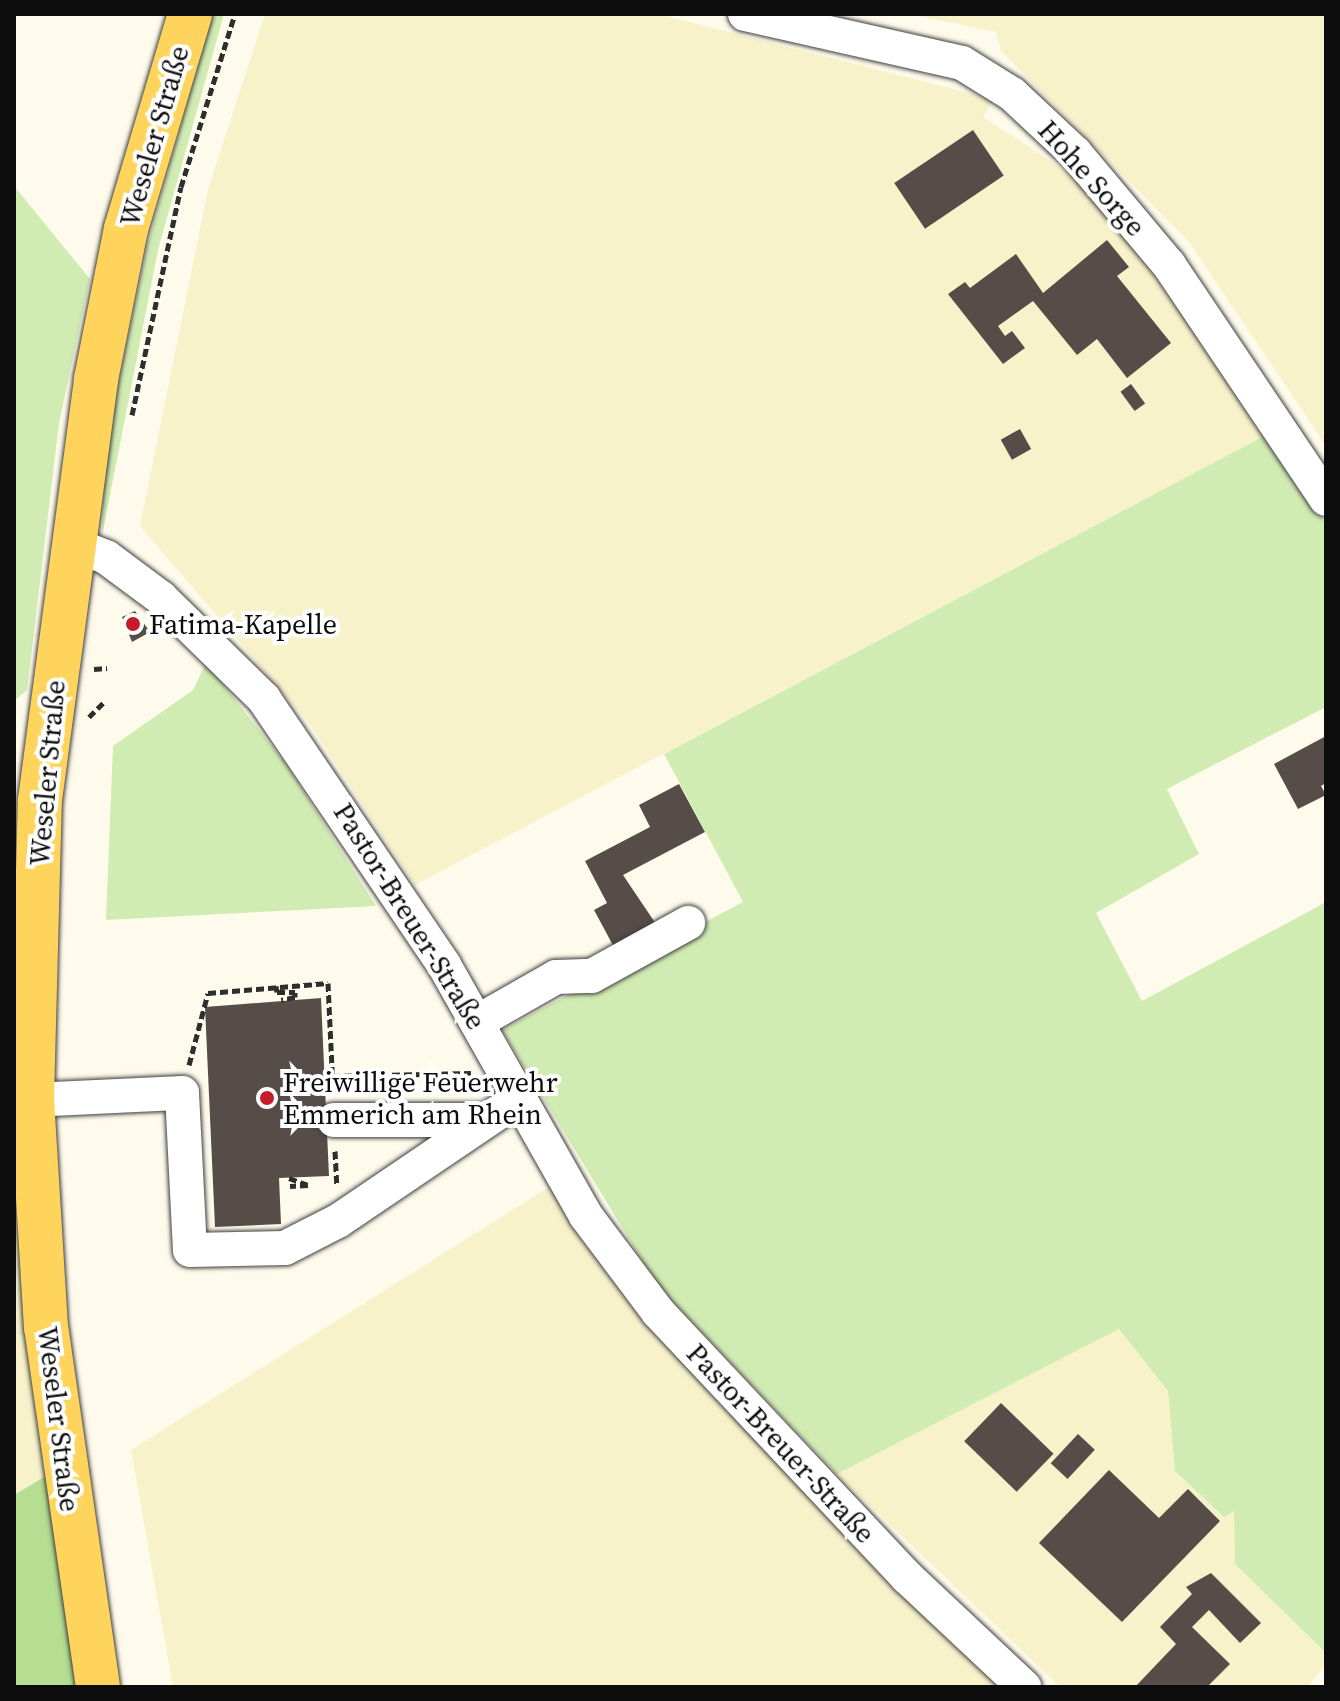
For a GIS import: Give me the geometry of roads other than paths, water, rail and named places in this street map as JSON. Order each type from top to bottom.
[{"type":"main road","name":"Weseler Straße","points":[[98,1687],[46,1328],[32,1100],[27,801],[126,229],[190,14]]},
{"type":"street","name":"Hohe Sorge","points":[[745,14],[962,63],[1012,94],[1075,153],[1169,265],[1326,499]]},
{"type":"street","name":"Pastor-Breuer-Straße","points":[[71,543],[106,557],[161,598],[264,699],[477,1022],[586,1216],[658,1312],[907,1577],[1024,1687]]},
{"type":"street","points":[[477,1022],[556,977],[592,976],[688,923]]},
{"type":"street","points":[[32,1100],[182,1093],[190,1250],[285,1248],[338,1221],[521,1097]]},
{"type":"street","points":[[334,1120],[483,1120]]},
{"type":"place","name":"Fatima-Kapelle","points":[[133,624]]},
{"type":"place","name":"Freiwillige Feuerwehr Emmerich am Rhein","points":[[267,1098]]}]
